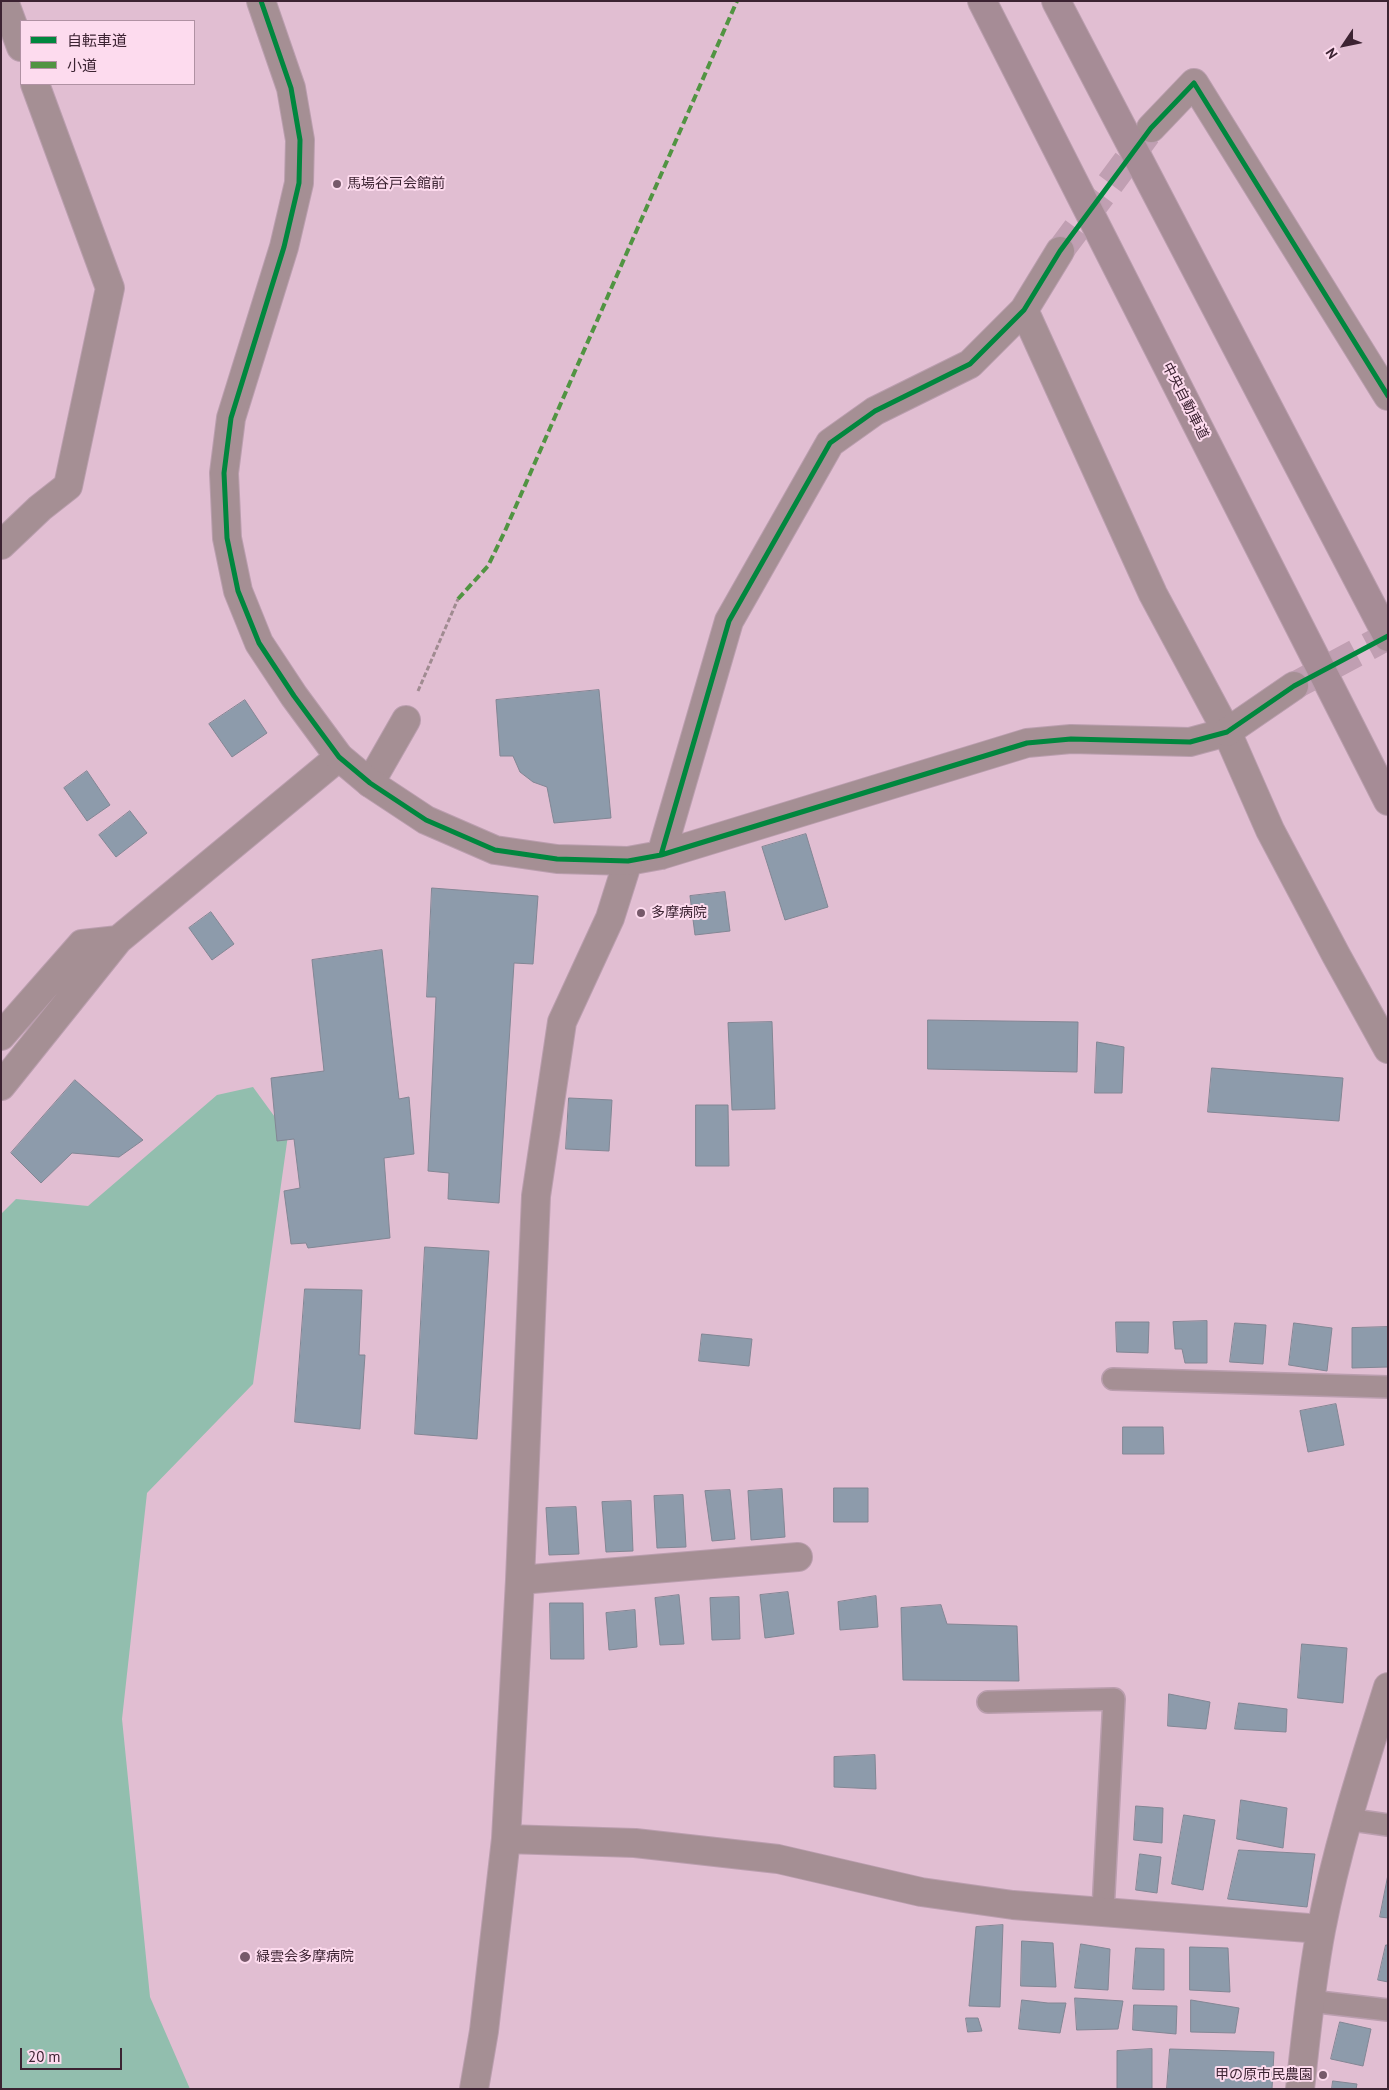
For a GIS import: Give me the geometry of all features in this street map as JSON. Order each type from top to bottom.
[{"type":"highway","name":"中央自動車道","points":[[982,1],[1388,801]]},
{"type":"highway","points":[[1056,1],[1388,636]]},
{"type":"street","points":[[4,1],[20,44]]},
{"type":"street","points":[[261,1],[291,88],[300,140],[300,183],[284,248],[231,418],[224,473],[227,538],[238,591],[259,643],[294,696],[339,757],[370,783],[426,820],[495,850],[557,859],[628,861],[661,855],[1027,743],[1071,740],[1190,742],[1227,732],[1294,686]]},
{"type":"street","points":[[1151,128],[1194,83],[1388,396]]},
{"type":"street","points":[[1,545],[40,508],[68,486],[110,288],[35,85]]},
{"type":"street","points":[[661,855],[729,621],[830,443],[875,411],[970,364],[1024,310],[1060,251]]},
{"type":"street","points":[[1024,310],[1152,594],[1227,732],[1270,830],[1388,1049]]},
{"type":"street","points":[[370,783],[406,720]]},
{"type":"street","points":[[1,1086],[118,940],[339,757]]},
{"type":"street","points":[[474,2089],[484,2031],[506,1839],[520,1580],[536,1196],[562,1022],[610,918],[628,861]]},
{"type":"street","points":[[1,1036],[82,944],[118,940]]},
{"type":"street","points":[[520,1580],[798,1556]]},
{"type":"street","points":[[1300,2089],[1310,2001],[1321,1929],[1346,1819],[1388,1687]]},
{"type":"street","points":[[506,1839],[635,1843],[778,1859],[921,1892],[1013,1906],[1321,1929]]},
{"type":"lane","points":[[1113,1379],[1388,1387]]},
{"type":"lane","points":[[988,1702],[1114,1699],[1103,1912]]},
{"type":"lane","points":[[1346,1819],[1388,1825]]},
{"type":"lane","points":[[1310,2001],[1388,2010]]},
{"type":"path","points":[[406,720],[458,599]]},
{"type":"green space","points":[[253,1087],[288,1135],[253,1384],[147,1493],[122,1719],[150,1997],[190,2089],[1,2089],[1,1214],[16,1199],[88,1206],[217,1095]]},
{"type":"building","points":[[599,690],[611,818],[554,823],[547,787],[533,782],[520,772],[513,756],[500,756],[496,700]]},
{"type":"building","points":[[245,700],[267,733],[232,757],[209,724]]},
{"type":"building","points":[[87,771],[110,805],[87,821],[64,788]]},
{"type":"building","points":[[130,811],[147,833],[116,857],[99,835]]},
{"type":"building","points":[[806,834],[828,907],[785,920],[762,847]]},
{"type":"building","points":[[432,888],[538,896],[533,964],[514,963],[499,1203],[448,1199],[449,1173],[428,1171],[436,997],[427,997]]},
{"type":"building","points":[[725,892],[730,931],[695,935],[690,896]]},
{"type":"building","points":[[211,912],[234,944],[212,960],[189,928]]},
{"type":"building","points":[[382,950],[399,1099],[409,1097],[414,1154],[384,1158],[390,1238],[308,1248],[306,1243],[291,1244],[284,1191],[300,1188],[294,1139],[277,1141],[271,1078],[324,1071],[312,960]]},
{"type":"building","points":[[928,1020],[1078,1022],[1077,1072],[928,1069]]},
{"type":"building","points":[[772,1022],[775,1109],[732,1110],[728,1023]]},
{"type":"building","points":[[1097,1042],[1124,1047],[1122,1093],[1095,1093]]},
{"type":"building","points":[[1212,1068],[1343,1078],[1339,1121],[1208,1112]]},
{"type":"building","points":[[75,1080],[143,1140],[119,1157],[72,1153],[41,1183],[11,1153]]},
{"type":"building","points":[[569,1098],[612,1100],[609,1151],[566,1149]]},
{"type":"building","points":[[696,1105],[728,1105],[729,1166],[696,1166]]},
{"type":"building","points":[[425,1247],[489,1251],[477,1439],[415,1434]]},
{"type":"building","points":[[305,1289],[362,1290],[359,1355],[365,1355],[360,1429],[295,1422]]},
{"type":"building","points":[[1207,1321],[1207,1363],[1185,1363],[1182,1349],[1175,1349],[1173,1322]]},
{"type":"building","points":[[1116,1322],[1149,1322],[1148,1353],[1117,1352]]},
{"type":"building","points":[[1235,1323],[1266,1325],[1263,1364],[1230,1362]]},
{"type":"building","points":[[1294,1323],[1332,1328],[1327,1371],[1289,1365]]},
{"type":"building","points":[[1388,1327],[1388,1367],[1352,1368],[1352,1328]]},
{"type":"building","points":[[702,1334],[752,1339],[749,1366],[699,1361]]},
{"type":"building","points":[[1336,1404],[1344,1445],[1308,1452],[1300,1411]]},
{"type":"building","points":[[1123,1427],[1163,1427],[1164,1454],[1123,1454]]},
{"type":"building","points":[[834,1488],[868,1488],[868,1522],[834,1522]]},
{"type":"building","points":[[782,1489],[785,1537],[751,1540],[748,1491]]},
{"type":"building","points":[[730,1490],[735,1539],[712,1541],[705,1491]]},
{"type":"building","points":[[683,1495],[686,1547],[657,1548],[654,1496]]},
{"type":"building","points":[[631,1501],[633,1551],[606,1552],[602,1502]]},
{"type":"building","points":[[576,1507],[579,1554],[549,1555],[546,1508]]},
{"type":"building","points":[[788,1592],[794,1634],[765,1638],[760,1595]]},
{"type":"building","points":[[679,1595],[684,1644],[660,1645],[655,1598]]},
{"type":"building","points":[[876,1596],[878,1627],[840,1630],[838,1602]]},
{"type":"building","points":[[739,1597],[740,1639],[712,1640],[710,1598]]},
{"type":"building","points":[[550,1603],[583,1603],[584,1659],[551,1659]]},
{"type":"building","points":[[941,1605],[947,1624],[1017,1626],[1019,1681],[903,1680],[901,1608]]},
{"type":"building","points":[[635,1610],[637,1647],[609,1650],[606,1613]]},
{"type":"building","points":[[1302,1644],[1347,1648],[1343,1703],[1298,1698]]},
{"type":"building","points":[[1169,1694],[1210,1702],[1206,1729],[1168,1726]]},
{"type":"building","points":[[1239,1703],[1287,1709],[1286,1732],[1235,1729]]},
{"type":"building","points":[[875,1755],[876,1789],[834,1787],[834,1757]]},
{"type":"building","points":[[1241,1800],[1287,1808],[1283,1848],[1237,1839]]},
{"type":"building","points":[[1136,1806],[1163,1808],[1162,1843],[1134,1840]]},
{"type":"building","points":[[1184,1815],[1215,1820],[1203,1890],[1172,1884]]},
{"type":"building","points":[[1239,1850],[1315,1854],[1307,1907],[1228,1899]]},
{"type":"building","points":[[1140,1854],[1161,1857],[1157,1893],[1136,1890]]},
{"type":"building","points":[[1388,1875],[1388,1918],[1380,1917]]},
{"type":"building","points":[[1003,1925],[1000,2007],[969,2006],[976,1927]]},
{"type":"building","points":[[1022,1941],[1053,1943],[1056,1987],[1021,1986]]},
{"type":"building","points":[[1081,1944],[1110,1949],[1108,1990],[1075,1988]]},
{"type":"building","points":[[1386,1945],[1388,1945],[1388,1982],[1378,1980]]},
{"type":"building","points":[[1190,1947],[1228,1948],[1230,1992],[1190,1990]]},
{"type":"building","points":[[1136,1948],[1164,1949],[1164,1990],[1133,1989]]},
{"type":"building","points":[[1075,1998],[1123,2001],[1118,2029],[1077,2030]]},
{"type":"building","points":[[1022,2000],[1066,2003],[1060,2033],[1019,2029]]},
{"type":"building","points":[[1191,2000],[1239,2008],[1235,2033],[1191,2032]]},
{"type":"building","points":[[1134,2005],[1177,2006],[1176,2034],[1133,2030]]},
{"type":"building","points":[[966,2018],[978,2018],[982,2031],[968,2032]]},
{"type":"building","points":[[1340,2022],[1371,2029],[1363,2066],[1331,2059]]},
{"type":"building","points":[[1152,2049],[1152,2089],[1117,2089],[1117,2051]]},
{"type":"building","points":[[1170,2049],[1274,2052],[1272,2089],[1167,2089]]},
{"type":"building","points":[[1333,2081],[1357,2084],[1356,2089],[1332,2089]]},
{"type":"tunnel","points":[[1060,251],[1147,134]]},
{"type":"tunnel","points":[[1294,686],[1388,636]]},
{"type":"marked path","points":[[458,599],[488,566],[505,531],[737,1]]},
{"type":"cycle path","points":[[261,1],[291,88],[300,140],[299,183],[284,247],[231,418],[224,473],[227,538],[238,591],[259,643],[294,696],[339,757],[370,783],[426,820],[495,850],[557,859],[628,861],[661,855],[1027,743],[1071,739],[1190,742],[1227,732],[1294,686],[1388,636]]},
{"type":"cycle path","points":[[661,855],[729,621],[830,443],[875,411],[970,364],[1024,310],[1060,251],[1151,128],[1194,83],[1388,396]]},
{"type":"place","name":"馬場谷戸会館前","points":[[337,184]]},
{"type":"place","name":"多摩病院","points":[[641,913]]},
{"type":"place","name":"緑雲会多摩病院","points":[[245,1957]]},
{"type":"place","name":"甲の原市民農園","points":[[1323,2075]]}]
